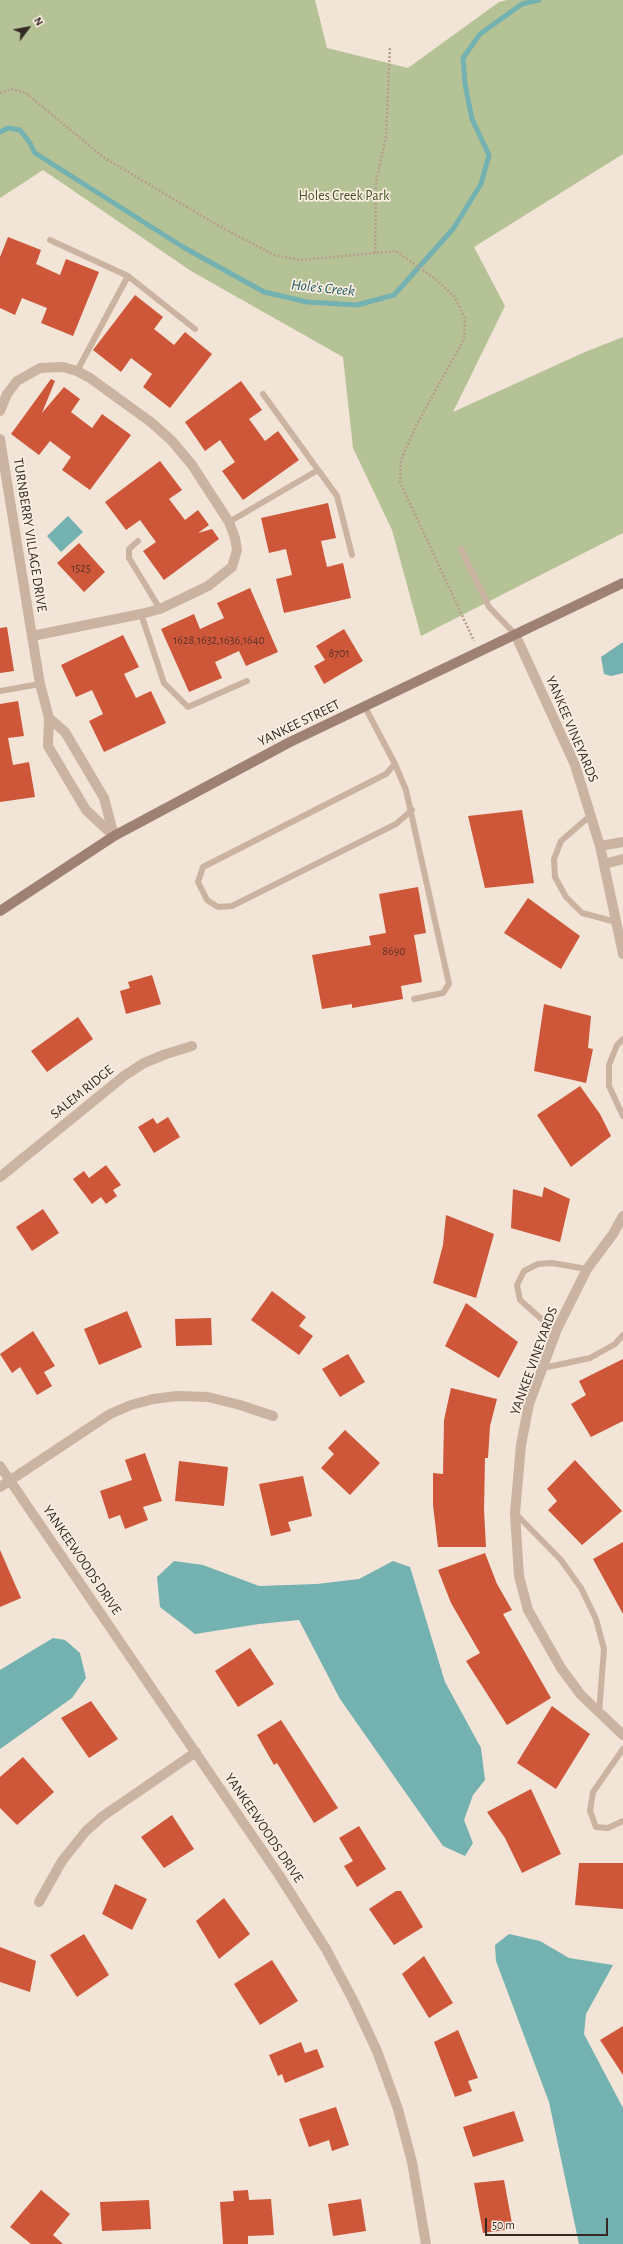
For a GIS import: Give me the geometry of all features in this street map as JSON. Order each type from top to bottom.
[{"type":"street","points":[[0,411],[7,394],[17,381],[28,373],[49,366],[63,366],[77,371],[152,423],[172,441],[192,465],[229,522],[235,538],[236,550],[232,567],[208,586],[160,609],[32,636]]},
{"type":"street","name":"TURNBERRY VILLAGE DRIVE","points":[[0,439],[40,684],[49,718],[48,746],[86,810],[114,836]]},
{"type":"street","name":"YANKEE STREET","points":[[0,911],[114,836],[290,742],[623,583]]},
{"type":"street","name":"YANKEE VINEYARDS","points":[[515,634],[575,765],[600,846],[623,954]]},
{"type":"street","points":[[49,718],[65,732],[104,798],[114,836]]},
{"type":"street","points":[[600,846],[623,842]]},
{"type":"street","points":[[604,864],[623,860]]},
{"type":"street","name":"SALEM RIDGE","points":[[0,1177],[124,1076],[144,1063],[192,1046]]},
{"type":"street","name":"YANKEE VINEYARDS","points":[[623,1216],[613,1234],[587,1270],[557,1329],[530,1404],[521,1445],[515,1513],[519,1576],[528,1610],[561,1668],[581,1695],[623,1735]]},
{"type":"street","points":[[0,1487],[110,1414],[131,1405],[154,1399],[176,1396],[208,1398],[240,1405],[273,1416]]},
{"type":"street","name":"YANKEEWOODS DRIVE","points":[[0,1466],[279,1875],[326,1950],[371,2038],[398,2109],[412,2162],[426,2244]]},
{"type":"street","points":[[39,1902],[62,1861],[86,1831],[103,1816],[196,1752]]},
{"type":"lane","points":[[50,240],[128,276],[195,329]]},
{"type":"lane","points":[[77,371],[128,276]]},
{"type":"lane","points":[[263,394],[337,496],[352,555]]},
{"type":"lane","points":[[229,522],[318,470]]},
{"type":"lane","points":[[138,541],[129,548],[129,558],[160,609]]},
{"type":"lane","points":[[461,549],[489,607],[515,634]]},
{"type":"lane","points":[[141,614],[164,683],[188,707],[247,681]]},
{"type":"lane","points":[[0,691],[40,684]]},
{"type":"lane","points":[[365,707],[395,764],[412,810],[449,984],[443,993],[414,999]]},
{"type":"lane","points":[[395,764],[386,774],[203,867],[198,882],[207,900],[218,908],[232,906],[396,824],[412,810]]},
{"type":"lane","points":[[590,816],[561,841],[554,859],[555,877],[566,897],[582,913],[616,922]]},
{"type":"lane","points":[[623,1039],[617,1045],[609,1065],[609,1086],[623,1116]]},
{"type":"lane","points":[[557,1329],[546,1323],[520,1300],[517,1285],[524,1271],[538,1264],[552,1263],[587,1270]]},
{"type":"lane","points":[[543,1368],[590,1358],[615,1344],[623,1335]]},
{"type":"lane","points":[[515,1513],[561,1560],[581,1588],[596,1618],[604,1649],[599,1713]]},
{"type":"lane","points":[[623,1749],[593,1792],[590,1811],[596,1827],[608,1828],[623,1821]]},
{"type":"path","points":[[375,253],[376,182],[386,136],[390,46]]},
{"type":"path","points":[[0,92],[12,89],[26,93],[103,157],[219,226],[274,255],[301,260],[396,251],[434,278],[454,296],[465,318],[464,339],[416,426],[401,460],[400,482],[479,651]]},
{"type":"green space","name":"Holes Creek Park","points":[[0,0],[315,0],[327,48],[408,68],[499,2],[507,0],[623,0],[623,154],[474,247],[505,306],[453,412],[585,352],[623,337],[623,533],[421,636],[392,530],[353,448],[343,357],[191,271],[43,170],[0,198]]},
{"type":"water","points":[[68,516],[83,532],[61,552],[47,536]]},
{"type":"water","points":[[623,642],[623,673],[611,676],[604,674],[601,657]]},
{"type":"water","points":[[174,1561],[203,1565],[259,1586],[317,1584],[359,1579],[393,1561],[410,1567],[445,1682],[481,1748],[485,1780],[473,1795],[464,1820],[473,1843],[465,1856],[443,1846],[340,1699],[299,1620],[259,1624],[195,1634],[160,1607],[157,1577]]},
{"type":"water","points":[[53,1638],[65,1640],[80,1653],[86,1678],[72,1698],[0,1749],[0,1670]]},
{"type":"water","points":[[509,1934],[540,1941],[569,1958],[613,1965],[586,2014],[584,2034],[623,2108],[623,2244],[579,2244],[549,2102],[496,1961],[495,1945]]},
{"type":"building","points":[[8,237],[41,250],[36,264],[60,275],[66,259],[99,272],[73,336],[41,323],[47,308],[22,298],[15,315],[0,308],[0,257]]},
{"type":"building","points":[[135,295],[163,317],[154,329],[174,345],[185,332],[212,354],[170,408],[143,387],[152,374],[131,358],[121,372],[93,350]]},
{"type":"building","points":[[51,379],[55,381],[42,413],[64,387],[80,399],[71,412],[92,428],[102,414],[131,435],[90,490],[62,470],[71,457],[50,441],[39,455],[11,434]]},
{"type":"building","points":[[241,381],[262,410],[249,419],[265,441],[278,431],[299,460],[243,500],[222,471],[235,462],[220,440],[205,451],[185,422]]},
{"type":"building","points":[[160,461],[182,490],[169,499],[185,520],[198,510],[209,525],[198,533],[212,529],[219,539],[164,580],[143,551],[156,542],[140,520],[126,530],[105,502]]},
{"type":"building","points":[[328,503],[336,538],[321,541],[327,567],[343,563],[351,598],[284,613],[276,579],[292,575],[286,549],[269,553],[261,518]]},
{"type":"building","points":[[79,543],[105,572],[84,592],[57,563]]},
{"type":"building","points":[[250,588],[278,652],[246,666],[239,651],[215,662],[222,678],[189,692],[161,629],[194,614],[200,629],[224,618],[217,603]]},
{"type":"building","points":[[7,627],[14,671],[0,673],[0,628]]},
{"type":"building","points":[[344,629],[363,661],[324,684],[314,666],[325,660],[316,646]]},
{"type":"building","points":[[123,635],[139,667],[124,674],[136,698],[151,691],[166,723],[104,752],[89,721],[103,714],[92,690],[76,697],[61,665]]},
{"type":"building","points":[[18,701],[24,736],[8,738],[13,765],[29,762],[35,797],[0,802],[0,704]]},
{"type":"building","points":[[522,810],[534,883],[485,888],[468,816]]},
{"type":"building","points":[[418,887],[426,933],[414,935],[422,982],[401,986],[403,999],[352,1008],[352,1004],[322,1009],[312,955],[371,945],[369,936],[386,933],[379,894]]},
{"type":"building","points":[[528,898],[580,936],[561,969],[504,933]]},
{"type":"building","points":[[152,975],[161,1004],[126,1014],[120,991],[130,988],[128,982]]},
{"type":"building","points":[[544,1004],[591,1016],[588,1048],[593,1049],[586,1083],[534,1071]]},
{"type":"building","points":[[78,1017],[93,1039],[47,1072],[31,1051]]},
{"type":"building","points":[[580,1086],[600,1114],[611,1136],[571,1167],[537,1115]]},
{"type":"building","points":[[168,1117],[180,1137],[154,1153],[138,1127],[153,1118],[157,1124]]},
{"type":"building","points":[[106,1165],[121,1185],[113,1190],[117,1196],[106,1204],[101,1197],[92,1204],[73,1179],[84,1171],[89,1178]]},
{"type":"building","points":[[544,1187],[570,1199],[560,1242],[511,1228],[513,1189],[542,1197]]},
{"type":"building","points":[[43,1209],[59,1233],[32,1251],[16,1227]]},
{"type":"building","points":[[446,1215],[494,1234],[476,1298],[433,1283],[443,1245]]},
{"type":"building","points":[[272,1291],[306,1317],[299,1326],[313,1336],[299,1355],[251,1320]]},
{"type":"building","points":[[466,1303],[518,1342],[499,1378],[445,1346]]},
{"type":"building","points":[[127,1311],[142,1347],[99,1365],[84,1329]]},
{"type":"building","points":[[211,1318],[212,1345],[176,1346],[175,1319]]},
{"type":"building","points":[[33,1331],[55,1366],[44,1372],[52,1386],[37,1395],[20,1367],[12,1373],[0,1354]]},
{"type":"building","points":[[348,1354],[365,1382],[340,1397],[322,1369]]},
{"type":"building","points":[[623,1359],[623,1421],[591,1437],[571,1404],[586,1395],[579,1381]]},
{"type":"building","points":[[451,1388],[497,1399],[490,1426],[488,1458],[485,1458],[484,1510],[486,1547],[438,1547],[433,1505],[433,1473],[443,1474],[444,1420]]},
{"type":"building","points":[[345,1430],[380,1463],[350,1495],[321,1468],[334,1454],[328,1448]]},
{"type":"building","points":[[145,1453],[162,1501],[143,1507],[148,1520],[125,1529],[120,1515],[109,1519],[100,1491],[132,1480],[125,1460]]},
{"type":"building","points":[[575,1460],[622,1511],[582,1545],[548,1510],[557,1501],[547,1489]]},
{"type":"building","points":[[179,1461],[228,1467],[224,1506],[175,1501]]},
{"type":"building","points":[[303,1476],[312,1516],[288,1522],[291,1531],[271,1536],[259,1484]]},
{"type":"building","points":[[623,1542],[623,1614],[593,1559]]},
{"type":"building","points":[[0,1550],[21,1598],[0,1607]]},
{"type":"building","points":[[485,1553],[497,1584],[512,1610],[503,1614],[551,1698],[507,1725],[466,1661],[480,1653],[451,1603],[438,1570]]},
{"type":"building","points":[[250,1648],[274,1684],[238,1707],[215,1671]]},
{"type":"building","points":[[91,1701],[118,1739],[89,1758],[61,1718]]},
{"type":"building","points":[[552,1706],[590,1734],[556,1789],[517,1763]]},
{"type":"building","points":[[281,1720],[338,1808],[314,1823],[277,1763],[274,1765],[257,1735]]},
{"type":"building","points":[[23,1757],[54,1792],[17,1825],[0,1808],[0,1777]]},
{"type":"building","points":[[531,1789],[561,1854],[522,1873],[505,1838],[487,1812]]},
{"type":"building","points":[[172,1815],[194,1849],[164,1868],[141,1837]]},
{"type":"building","points":[[359,1826],[386,1869],[357,1887],[344,1866],[353,1861],[339,1838]]},
{"type":"building","points":[[579,1863],[623,1863],[623,1909],[575,1905]]},
{"type":"building","points":[[115,1884],[147,1899],[132,1930],[102,1914]]},
{"type":"building","points":[[396,1891],[401,1891],[423,1927],[394,1945],[369,1909]]},
{"type":"building","points":[[224,1898],[250,1934],[219,1959],[196,1921]]},
{"type":"building","points":[[84,1934],[109,1975],[77,1997],[50,1955]]},
{"type":"building","points":[[0,1947],[36,1961],[30,1992],[0,1982]]},
{"type":"building","points":[[424,1956],[453,2003],[429,2018],[402,1974]]},
{"type":"building","points":[[272,1960],[298,2001],[260,2025],[234,1984]]},
{"type":"building","points":[[623,2026],[623,2075],[600,2040]]},
{"type":"building","points":[[458,2030],[478,2078],[468,2081],[472,2091],[455,2097],[434,2042]]},
{"type":"building","points":[[301,2042],[305,2053],[317,2049],[324,2067],[285,2083],[282,2074],[278,2076],[269,2055]]},
{"type":"building","points":[[336,2107],[349,2145],[332,2151],[329,2140],[309,2147],[299,2119]]},
{"type":"building","points":[[514,2111],[524,2141],[473,2157],[463,2127]]},
{"type":"building","points":[[504,2180],[513,2229],[483,2233],[474,2183]]},
{"type":"building","points":[[41,2190],[70,2214],[53,2235],[63,2244],[31,2244],[10,2227]]},
{"type":"building","points":[[248,2190],[249,2200],[271,2199],[274,2235],[248,2236],[248,2244],[223,2244],[220,2202],[234,2201],[233,2191]]},
{"type":"building","points":[[361,2199],[366,2231],[333,2236],[328,2204]]},
{"type":"building","points":[[149,2200],[151,2229],[102,2231],[100,2202]]},
{"type":"waterway","name":"Hole's Creek","points":[[0,132],[8,128],[20,130],[30,143],[35,153],[183,247],[264,292],[307,302],[357,305],[394,295],[453,229],[481,184],[489,155],[472,119],[465,84],[463,58],[480,34],[522,4],[539,0]]}]
